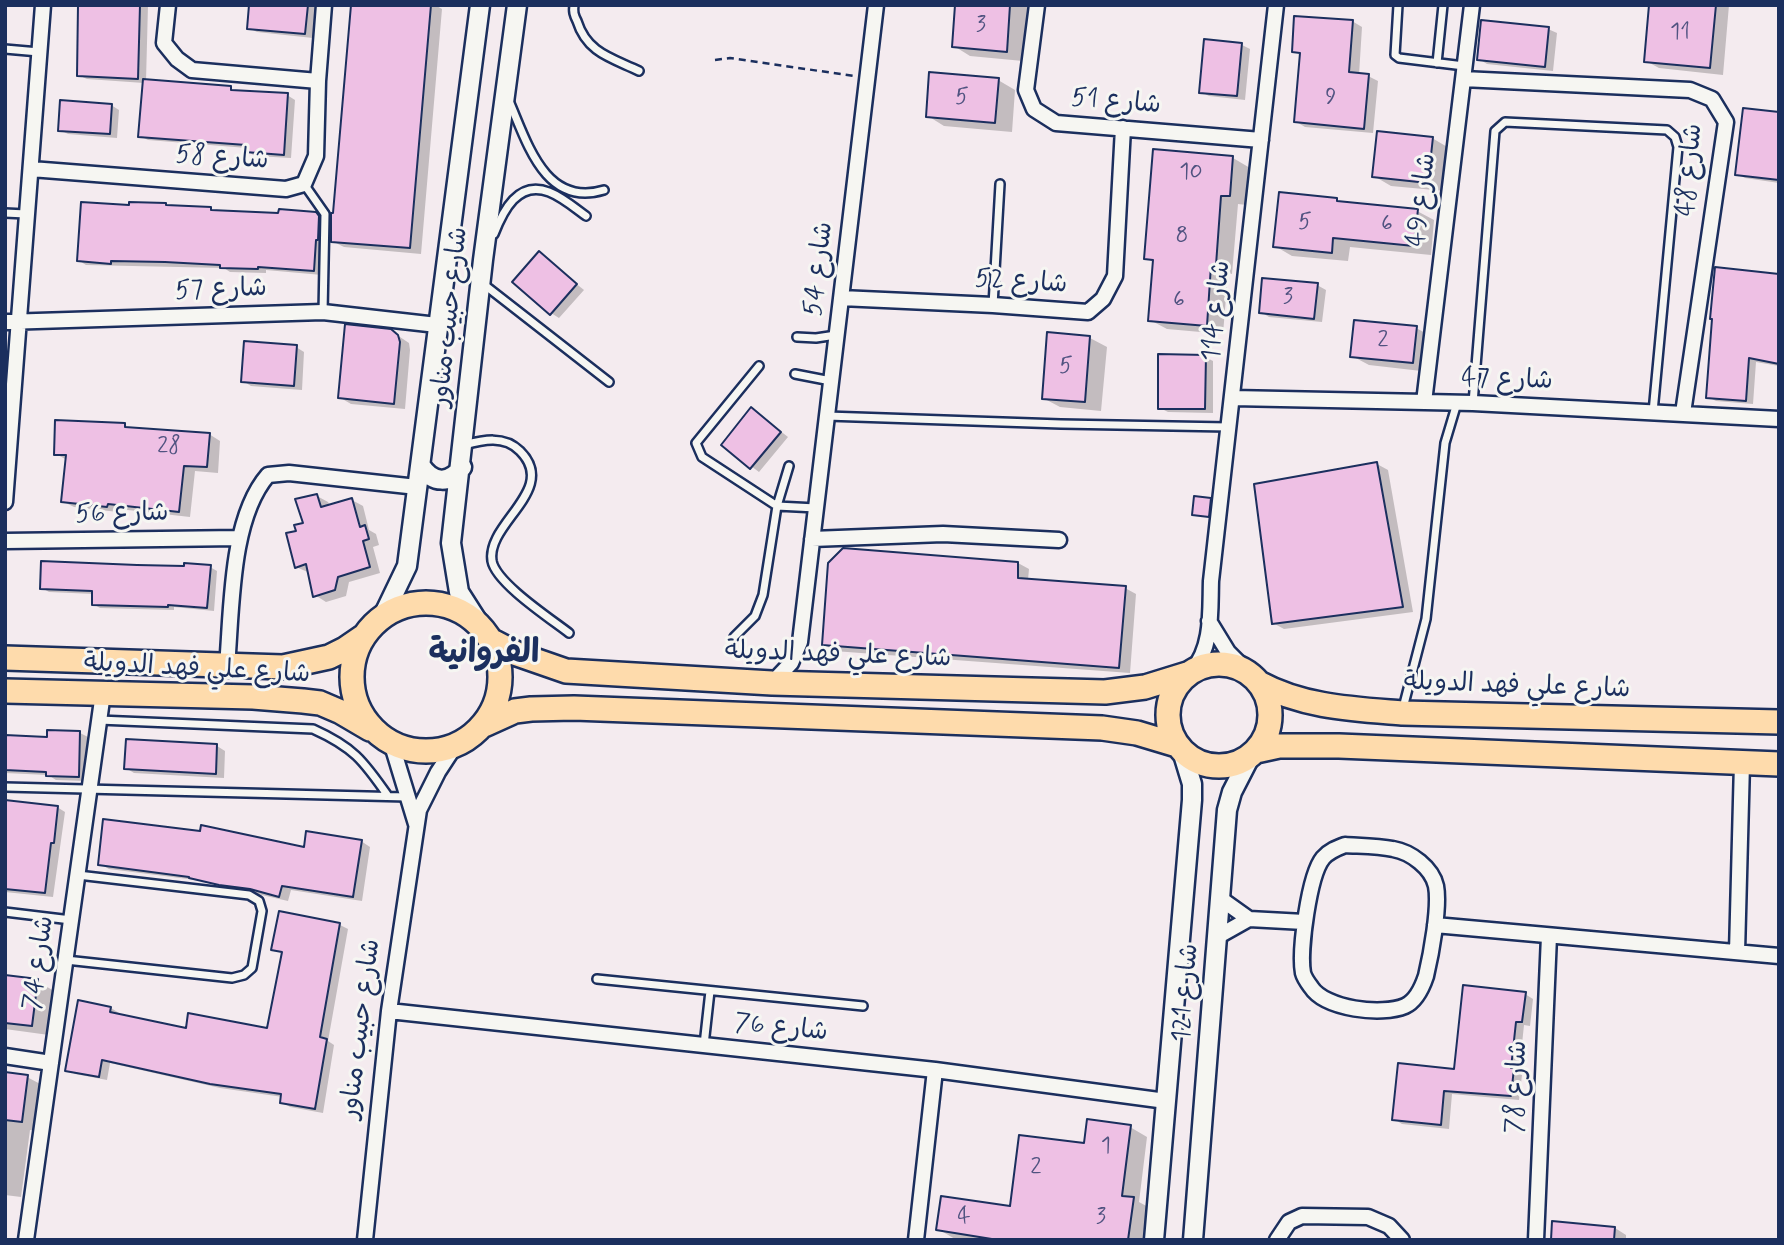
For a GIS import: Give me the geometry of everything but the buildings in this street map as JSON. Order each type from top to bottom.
[{"type":"main road","points":[[484,725],[495,706],[501,684],[499,662],[487,634],[468,615],[453,607],[435,603],[408,605],[383,616],[364,636],[353,667],[355,699],[365,718],[385,738],[406,749],[422,751],[439,751],[455,746],[467,740],[484,725],[515,711],[575,708],[1102,728],[1137,733],[1180,748],[1194,760],[1224,766],[1279,746],[1339,746],[1779,764]]},
{"type":"main road","name":"شارع علي فهد الدويلة","points":[[487,634],[517,653],[566,671],[772,682],[1105,692],[1145,687],[1189,672]]},
{"type":"main road","name":"شارع علي فهد الدويلة","points":[[5,658],[283,667],[329,657],[364,636]]},
{"type":"main road","points":[[1180,748],[1167,721],[1171,695],[1189,672],[1207,665],[1223,663],[1238,667],[1256,679],[1266,696],[1270,717],[1264,739],[1254,753]]},
{"type":"main road","points":[[237,666],[254,672],[257,688],[253,697]]},
{"type":"main road","name":"شارع علي فهد الدويلة","points":[[1256,679],[1272,690],[1313,703],[1344,709],[1402,713],[1779,722]]},
{"type":"main road","name":"شارع علي فهد الدويلة","points":[[5,691],[253,697],[320,703],[385,738]]},
{"type":"street","points":[[5,500],[12,322],[27,214],[43,5]]},
{"type":"street","points":[[168,5],[164,43],[177,59],[192,69],[318,81]]},
{"type":"street","name":"شارع 58","points":[[31,169],[286,189],[304,184],[316,156],[324,5]]},
{"type":"street","name":"شارع حبيب مناور","points":[[383,616],[407,566],[480,5]]},
{"type":"street","name":"شارع حبيب مناور","points":[[487,634],[459,592],[452,543],[483,260],[517,5]]},
{"type":"street","name":"شارع 54","points":[[772,682],[791,663],[800,642],[876,5]]},
{"type":"street","name":"شارع 51","points":[[1037,5],[1026,90],[1034,109],[1056,123],[1261,140]]},
{"type":"street","name":"شارع 114","points":[[1189,672],[1203,654],[1208,638],[1212,581],[1276,5]]},
{"type":"street","name":"شارع 49","points":[[1424,402],[1472,5]]},
{"type":"street","name":"شارع 48","points":[[1464,72],[1690,90],[1712,99],[1726,122],[1683,413]]},
{"type":"street","name":"شارع 52","points":[[841,298],[1088,312],[1103,299],[1115,276],[1123,128]]},
{"type":"street","name":"شارع 57","points":[[12,322],[323,312],[437,325]]},
{"type":"street","name":"شارع 47","points":[[1233,398],[1473,403],[1779,419]]},
{"type":"street","points":[[421,466],[427,475],[436,480],[447,480],[456,475],[462,467]]},
{"type":"street","points":[[237,666],[239,538],[247,508],[258,486],[268,475],[289,473],[417,487]]},
{"type":"street","points":[[812,539],[943,534],[1059,540]]},
{"type":"street","name":"شارع 56","points":[[5,541],[239,538]]},
{"type":"street","points":[[1209,621],[1228,652],[1256,679]]},
{"type":"street","name":"شارع 74","points":[[26,1240],[103,693]]},
{"type":"street","name":"شارع حبيب مناور","points":[[385,738],[417,826]]},
{"type":"street","name":"شارع حبيب مناور","points":[[365,1240],[389,1010],[419,810],[455,746]]},
{"type":"street","name":"شارع 121","points":[[1154,1240],[1192,800],[1192,784],[1180,748]]},
{"type":"street","name":"شارع 121","points":[[1193,1240],[1227,810],[1232,792],[1254,753]]},
{"type":"street","points":[[1737,952],[1742,763]]},
{"type":"street","points":[[1345,845],[1395,849],[1415,858],[1427,870],[1436,885],[1435,925],[1425,978],[1416,998],[1406,1005],[1388,1011],[1336,1005],[1322,999],[1312,990],[1303,974],[1304,922],[1316,872],[1322,859],[1334,849],[1345,845]]},
{"type":"street","points":[[1221,900],[1249,919],[1304,922]]},
{"type":"street","points":[[1217,937],[1249,919]]},
{"type":"street","points":[[1435,925],[1779,956]]},
{"type":"street","name":"شارع 78","points":[[1536,1240],[1549,936]]},
{"type":"street","name":"شارع 76","points":[[389,1010],[935,1070],[1166,1101]]},
{"type":"street","points":[[5,1056],[51,1063]]},
{"type":"street","points":[[916,1240],[935,1070]]},
{"type":"street","points":[[1277,1240],[1289,1222],[1303,1216],[1368,1217],[1389,1226],[1402,1240]]},
{"type":"lane","points":[[574,5],[573,11],[582,36],[607,56],[639,71]]},
{"type":"lane","points":[[1398,5],[1395,55],[1399,58],[1437,63],[1464,72]]},
{"type":"lane","points":[[1437,63],[1443,5]]},
{"type":"lane","points":[[5,49],[39,52]]},
{"type":"lane","points":[[505,93],[537,165],[547,175],[576,192],[590,194],[604,190]]},
{"type":"lane","points":[[1473,403],[1495,131],[1505,121],[1667,130],[1675,137],[1678,147],[1653,412]]},
{"type":"lane","points":[[304,184],[325,214],[323,312]]},
{"type":"lane","points":[[993,305],[1000,184]]},
{"type":"lane","points":[[483,260],[501,215],[517,196],[532,191],[547,191],[586,216]]},
{"type":"lane","points":[[5,213],[27,214]]},
{"type":"lane","points":[[481,283],[609,382]]},
{"type":"lane","points":[[797,337],[837,335]]},
{"type":"lane","points":[[759,366],[696,443],[702,457],[777,506],[816,508]]},
{"type":"lane","points":[[795,374],[831,381]]},
{"type":"lane","points":[[1402,713],[1426,619],[1445,443],[1457,403]]},
{"type":"lane","points":[[827,416],[1061,424],[1229,426]]},
{"type":"lane","points":[[464,445],[487,439],[498,440],[514,445],[524,456],[530,470],[527,493],[501,532],[492,561],[500,578],[569,634]]},
{"type":"lane","points":[[734,637],[755,616],[763,595],[777,506],[789,466]]},
{"type":"lane","points":[[99,720],[313,729],[340,742],[364,762],[388,796]]},
{"type":"lane","points":[[5,787],[407,797]]},
{"type":"lane","points":[[66,960],[232,978],[244,975],[253,968],[262,911],[258,901],[249,895],[78,875]]},
{"type":"lane","points":[[5,912],[71,920]]},
{"type":"lane","points":[[597,979],[863,1006]]},
{"type":"lane","points":[[704,1045],[710,991]]},
{"type":"path","points":[[715,60],[730,58],[867,78]]},
{"type":"district","name":"الفروانية","points":[[484,655]]}]
